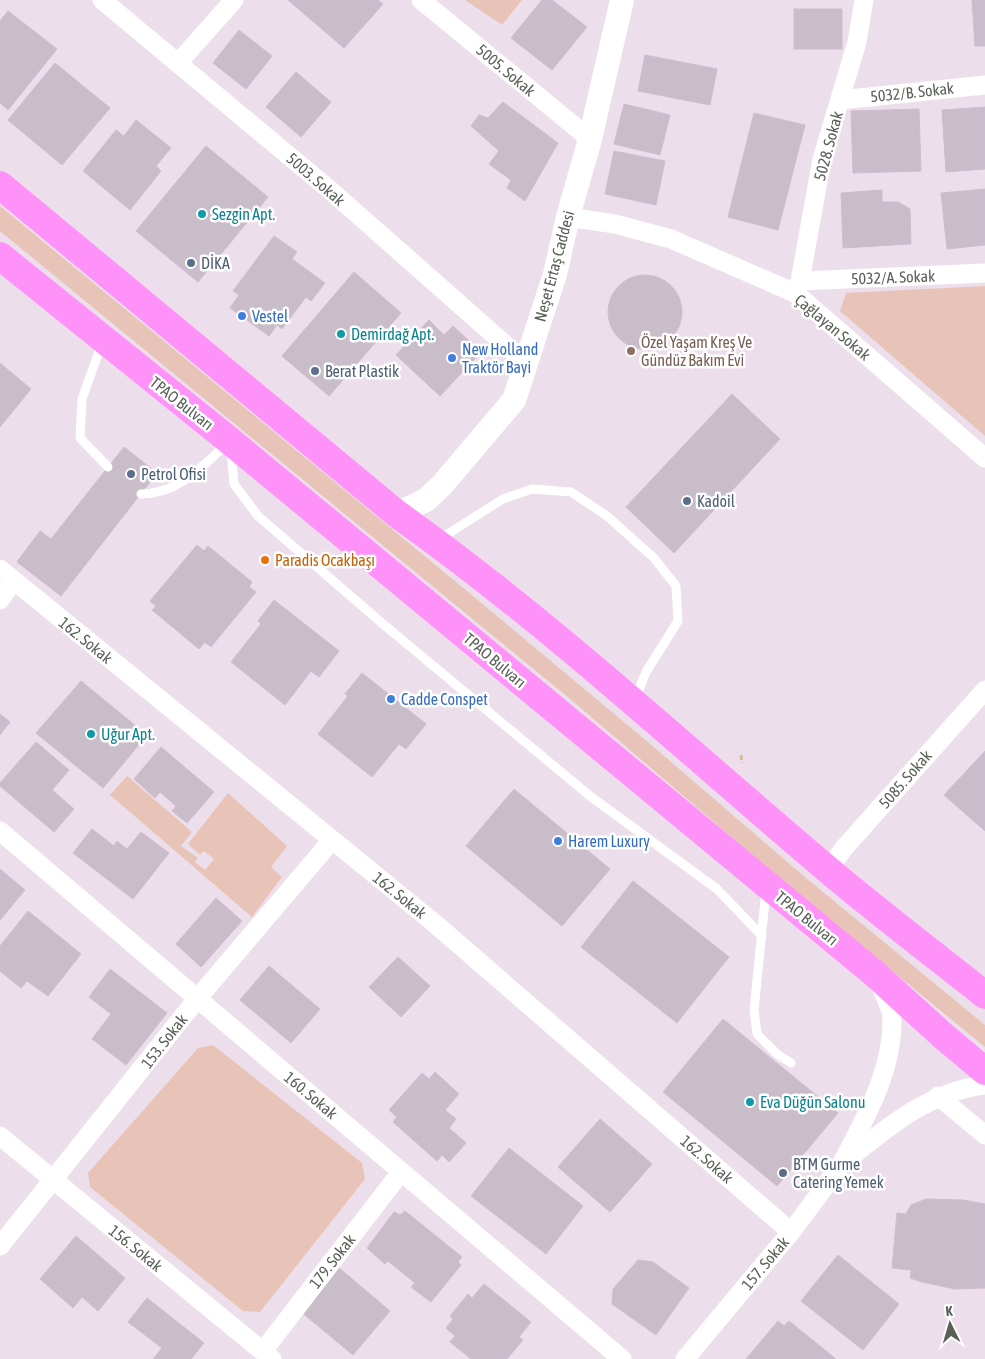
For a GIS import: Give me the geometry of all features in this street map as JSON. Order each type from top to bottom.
[{"type":"highway","points":[[0,185],[397,514],[436,541],[634,702],[828,870],[985,995]]},
{"type":"highway","name":"TPAO Bulvarı","points":[[0,256],[103,341],[230,441],[875,974],[985,1071]]},
{"type":"street","name":"5003. Sokak","points":[[102,0],[179,62],[330,190],[526,363]]},
{"type":"street","points":[[179,62],[234,0]]},
{"type":"street","name":"5005. Sokak","points":[[421,0],[590,139]]},
{"type":"street","name":"Neşet Ertaş Caddesi","points":[[397,514],[426,500],[437,490],[514,400],[555,274],[568,217],[590,139],[622,0]]},
{"type":"street","name":"5028. Sokak","points":[[798,287],[822,159],[857,42],[864,0]]},
{"type":"street","name":"5032/B. Sokak","points":[[840,100],[985,85]]},
{"type":"street","name":"Çağlayan Sokak","points":[[568,217],[614,224],[671,239],[798,287],[985,458]]},
{"type":"street","name":"5032/A. Sokak","points":[[798,287],[985,273]]},
{"type":"street","points":[[0,600],[7,575]]},
{"type":"street","name":"162. Sokak","points":[[7,575],[440,929],[791,1232]]},
{"type":"street","name":"5085. Sokak","points":[[828,870],[844,848],[985,690]]},
{"type":"street","name":"160. Sokak","points":[[0,831],[622,1359]]},
{"type":"street","name":"153. Sokak","points":[[0,1246],[53,1182],[197,999],[332,840]]},
{"type":"street","points":[[842,1165],[867,1115],[889,1055],[892,1018],[875,974]]},
{"type":"street","points":[[842,1165],[897,1120],[938,1096],[964,1087],[985,1085]]},
{"type":"street","points":[[938,1096],[985,1134]]},
{"type":"street","name":"156. Sokak","points":[[0,1136],[53,1182],[268,1355]]},
{"type":"street","name":"157. Sokak","points":[[685,1359],[791,1232],[842,1165]]},
{"type":"street","name":"179. Sokak","points":[[268,1355],[401,1172]]},
{"type":"lane","points":[[103,341],[82,398],[80,438],[108,467]]},
{"type":"lane","points":[[141,494],[162,492],[181,483],[230,441]]},
{"type":"lane","points":[[230,441],[234,484],[258,516],[383,624],[590,796],[717,889],[762,936]]},
{"type":"lane","points":[[436,541],[503,499],[532,489],[571,492],[607,516],[654,558],[676,586],[678,621],[646,672],[634,702]]},
{"type":"lane","points":[[766,885],[754,1010],[757,1034],[777,1054],[790,1063]]},
{"type":"shaded area","points":[[465,0],[522,0],[502,25]]},
{"type":"shaded area","points":[[0,206],[473,596],[649,743],[806,878],[985,1025],[985,1047],[796,892],[575,703],[0,231]]},
{"type":"shaded area","points":[[985,286],[985,436],[840,311],[846,293]]},
{"type":"shaded area","points":[[127,776],[192,832],[181,846],[198,858],[195,862],[205,870],[214,859],[204,851],[200,855],[188,844],[228,793],[287,846],[271,867],[282,877],[252,917],[110,795]]},
{"type":"shaded area","points":[[213,1045],[362,1163],[365,1179],[260,1312],[243,1311],[90,1187],[88,1173],[198,1048]]},
{"type":"building","points":[[288,0],[378,0],[383,4],[344,48]]},
{"type":"building","points":[[542,0],[552,0],[587,27],[552,70],[511,38]]},
{"type":"building","points":[[972,0],[985,0],[985,46],[975,46]]},
{"type":"building","points":[[794,9],[842,9],[842,49],[794,49]]},
{"type":"building","points":[[8,11],[57,49],[8,110],[0,103],[0,21]]},
{"type":"building","points":[[239,30],[272,56],[246,89],[213,63]]},
{"type":"building","points":[[645,55],[717,69],[710,105],[638,91]]},
{"type":"building","points":[[55,63],[110,108],[62,165],[8,120]]},
{"type":"building","points":[[296,72],[331,102],[301,137],[266,107]]},
{"type":"building","points":[[503,102],[558,143],[525,201],[507,188],[511,180],[489,164],[499,151],[471,126],[479,115],[488,118]]},
{"type":"building","points":[[624,104],[670,115],[660,155],[614,144]]},
{"type":"building","points":[[985,107],[985,169],[946,172],[942,110]]},
{"type":"building","points":[[919,109],[921,171],[853,173],[851,111]]},
{"type":"building","points":[[754,113],[805,125],[778,230],[728,217]]},
{"type":"building","points":[[136,120],[171,148],[156,166],[161,171],[130,210],[83,171],[116,130],[124,136]]},
{"type":"building","name":"Sezgin Apt.","points":[[206,146],[268,197],[198,282],[136,231]]},
{"type":"building","points":[[614,151],[665,161],[656,205],[605,194]]},
{"type":"building","points":[[985,189],[985,245],[947,249],[941,193]]},
{"type":"building","points":[[882,190],[882,202],[898,202],[910,209],[911,244],[843,248],[841,193]]},
{"type":"building","points":[[274,236],[297,252],[292,259],[325,283],[311,301],[306,297],[282,329],[277,325],[269,336],[230,308],[239,295],[233,291]]},
{"type":"building","name":"Demirdağ Apt.","points":[[354,272],[401,313],[329,396],[282,356]]},
{"type":"building","points":[[638,275],[652,275],[666,281],[676,291],[682,305],[682,319],[676,333],[666,343],[652,349],[638,349],[624,343],[614,333],[608,319],[608,305],[614,291],[624,281]]},
{"type":"building","points":[[429,320],[444,335],[453,326],[481,352],[440,396],[396,355]]},
{"type":"building","points":[[0,363],[31,389],[0,427]]},
{"type":"building","points":[[732,394],[780,439],[674,553],[626,507]]},
{"type":"building","points":[[124,447],[157,473],[61,596],[17,562],[40,531],[51,539]]},
{"type":"building","points":[[197,545],[204,551],[208,546],[252,582],[249,587],[256,592],[211,647],[205,642],[199,649],[152,610],[156,606],[150,601]]},
{"type":"building","points":[[274,600],[339,651],[319,677],[311,671],[285,705],[231,662],[261,624],[258,621]]},
{"type":"building","points":[[362,673],[426,724],[406,749],[399,744],[372,777],[318,734],[348,696],[345,694]]},
{"type":"building","name":"Uğur Apt.","points":[[81,681],[147,735],[103,788],[36,733]]},
{"type":"building","points":[[0,714],[10,722],[0,735]]},
{"type":"building","points":[[36,742],[69,770],[52,790],[74,809],[54,832],[0,786],[0,783]]},
{"type":"building","points":[[161,747],[214,792],[187,823],[172,811],[176,806],[160,792],[155,798],[134,779]]},
{"type":"building","points":[[985,751],[985,831],[944,795]]},
{"type":"building","points":[[514,789],[610,869],[562,926],[466,846]]},
{"type":"building","points":[[92,829],[114,846],[117,841],[127,849],[141,832],[169,853],[133,899],[73,853]]},
{"type":"building","points":[[0,869],[25,890],[0,920]]},
{"type":"building","points":[[633,881],[729,957],[677,1023],[581,947]]},
{"type":"building","points":[[216,898],[242,921],[201,967],[176,944]]},
{"type":"building","points":[[28,911],[81,954],[48,996],[27,981],[21,988],[0,971],[0,946]]},
{"type":"building","points":[[398,957],[430,986],[401,1017],[369,987]]},
{"type":"building","points":[[269,966],[320,1009],[291,1043],[240,1000]]},
{"type":"building","points":[[110,969],[167,1013],[126,1065],[92,1039],[111,1014],[89,997]]},
{"type":"building","name":"Eva Düğün Salonu","points":[[723,1019],[838,1113],[777,1186],[663,1092]]},
{"type":"building","points":[[435,1072],[459,1094],[445,1110],[456,1119],[449,1128],[466,1143],[449,1162],[442,1155],[437,1161],[393,1122],[397,1117],[389,1110],[422,1073],[429,1079]]},
{"type":"building","points":[[600,1119],[652,1164],[610,1212],[558,1167]]},
{"type":"building","points":[[509,1148],[583,1206],[546,1254],[471,1196]]},
{"type":"building","points":[[926,1199],[963,1200],[985,1204],[985,1288],[955,1289],[922,1282],[910,1278],[911,1270],[892,1268],[897,1213],[906,1214],[911,1205]]},
{"type":"building","points":[[405,1211],[462,1257],[458,1262],[461,1265],[431,1302],[411,1287],[415,1283],[388,1261],[385,1264],[367,1248],[394,1212],[400,1215]]},
{"type":"building","points":[[76,1236],[125,1278],[98,1311],[82,1297],[73,1308],[40,1279]]},
{"type":"building","points":[[838,1255],[899,1304],[863,1350],[801,1301]]},
{"type":"building","points":[[638,1260],[653,1262],[689,1288],[656,1335],[612,1304],[613,1289]]},
{"type":"building","points":[[338,1267],[390,1311],[353,1355],[300,1311]]},
{"type":"building","points":[[484,1284],[531,1322],[519,1337],[523,1340],[507,1359],[471,1359],[450,1342],[455,1336],[446,1328],[453,1319],[450,1316],[468,1294],[472,1298]]},
{"type":"building","points":[[147,1298],[204,1343],[191,1359],[153,1359],[162,1348],[128,1322]]},
{"type":"building","points":[[778,1321],[784,1326],[789,1321],[836,1359],[746,1359]]},
{"type":"place","name":"Sezgin Apt.","points":[[202,214]]},
{"type":"place","name":"DİKA","points":[[191,263]]},
{"type":"place","name":"Vestel","points":[[242,316]]},
{"type":"place","name":"Demirdağ Apt.","points":[[341,334]]},
{"type":"place","name":"Özel Yaşam Kreş Ve Gündüz Bakım Evi","points":[[631,351]]},
{"type":"place","name":"New Holland Traktör Bayi","points":[[452,358]]},
{"type":"place","name":"Berat Plastik","points":[[315,371]]},
{"type":"place","name":"Petrol Ofisi","points":[[131,474]]},
{"type":"place","name":"Kadoil","points":[[687,501]]},
{"type":"place","name":"Paradis Ocakbaşı","points":[[265,560]]},
{"type":"place","name":"Cadde Conspet","points":[[391,699]]},
{"type":"place","name":"Uğur Apt.","points":[[91,734]]},
{"type":"place","name":"Harem Luxury","points":[[558,841]]},
{"type":"place","name":"Eva Düğün Salonu","points":[[750,1102]]},
{"type":"place","name":"BTM Gurme Catering Yemek","points":[[783,1173]]}]
